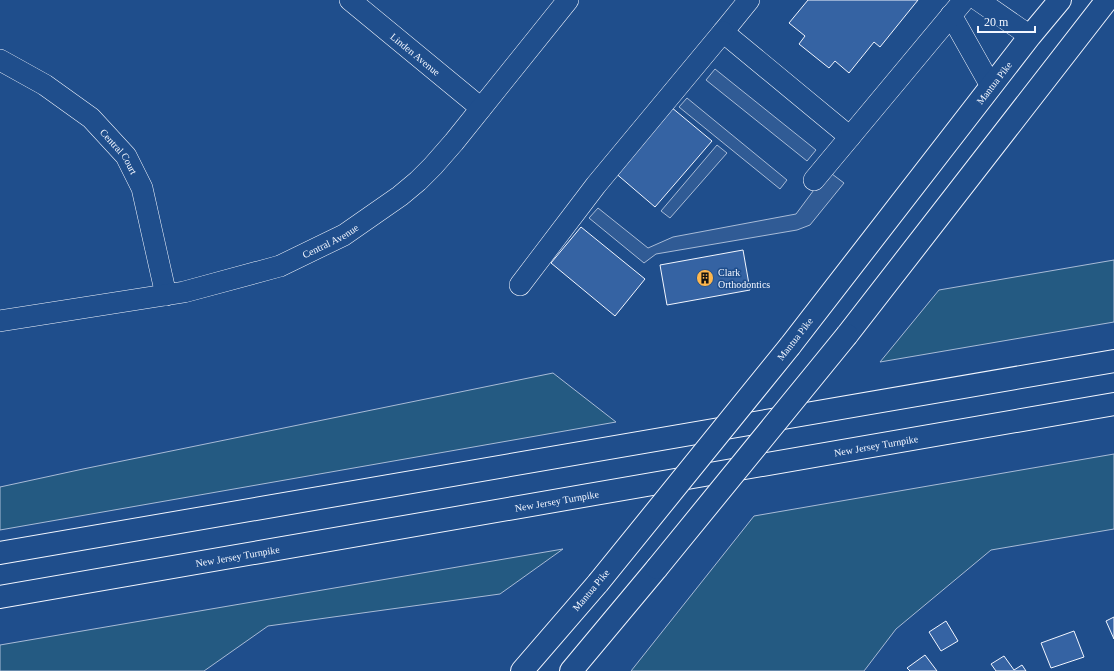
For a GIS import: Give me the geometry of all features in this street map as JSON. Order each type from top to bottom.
[{"type":"main road","name":"Mantua Pike","points":[[522,671],[598,583],[790,346],[1030,36],[1060,0]]},
{"type":"main road","points":[[571,671],[847,335],[1107,0]]},
{"type":"main road","points":[[0,553],[1114,361]]},
{"type":"main road","name":"New Jersey Turnpike","points":[[0,597],[1114,404]]},
{"type":"street","name":"Linden Avenue","points":[[350,0],[481,108]]},
{"type":"street","name":"Central Avenue","points":[[0,321],[184,292],[280,266],[344,235],[400,196],[418,181],[454,142],[568,0]]},
{"type":"street","points":[[520,284],[596,185],[749,0]]},
{"type":"street","points":[[978,0],[1030,36]]},
{"type":"street","points":[[814,180],[958,8],[991,86]]},
{"type":"street","points":[[723,32],[850,137]]},
{"type":"street","name":"Central Court","points":[[0,60],[45,85],[91,118],[126,156],[142,188],[166,295]]},
{"type":"shaded area","points":[[715,69],[816,150],[807,161],[706,80]]},
{"type":"shaded area","points":[[687,98],[787,180],[780,189],[679,107]]},
{"type":"shaded area","points":[[717,145],[727,153],[670,218],[661,211]]},
{"type":"shaded area","points":[[828,171],[844,183],[810,225],[797,230],[656,254],[644,263],[589,218],[598,208],[648,248],[673,237],[796,214]]},
{"type":"shaded area","points":[[1114,260],[1114,322],[880,362],[939,290]]},
{"type":"shaded area","points":[[553,373],[616,422],[0,530],[0,487]]},
{"type":"shaded area","points":[[1114,454],[1114,529],[991,550],[896,629],[864,671],[631,671],[754,516]]},
{"type":"shaded area","points":[[563,549],[500,594],[268,626],[204,671],[0,671],[0,645]]},
{"type":"building","points":[[808,0],[918,0],[880,47],[874,42],[849,73],[835,61],[829,68],[799,44],[805,36],[789,23]]},
{"type":"building","points":[[671,107],[712,141],[655,207],[613,171]]},
{"type":"building","points":[[581,227],[645,279],[615,316],[551,263]]},
{"type":"building","name":"Clark Orthodontics","points":[[743,250],[750,290],[667,305],[660,265]]},
{"type":"building","points":[[1114,617],[1114,639],[1106,621]]},
{"type":"building","points":[[946,621],[958,641],[941,651],[929,632]]},
{"type":"building","points":[[1074,631],[1084,657],[1051,668],[1041,643]]},
{"type":"building","points":[[925,655],[937,671],[910,671],[907,668]]},
{"type":"building","points":[[1004,656],[1014,670],[1022,665],[1026,671],[996,671],[991,664]]},
{"type":"place","name":"Clark Orthodontics","points":[[705,278]]}]
